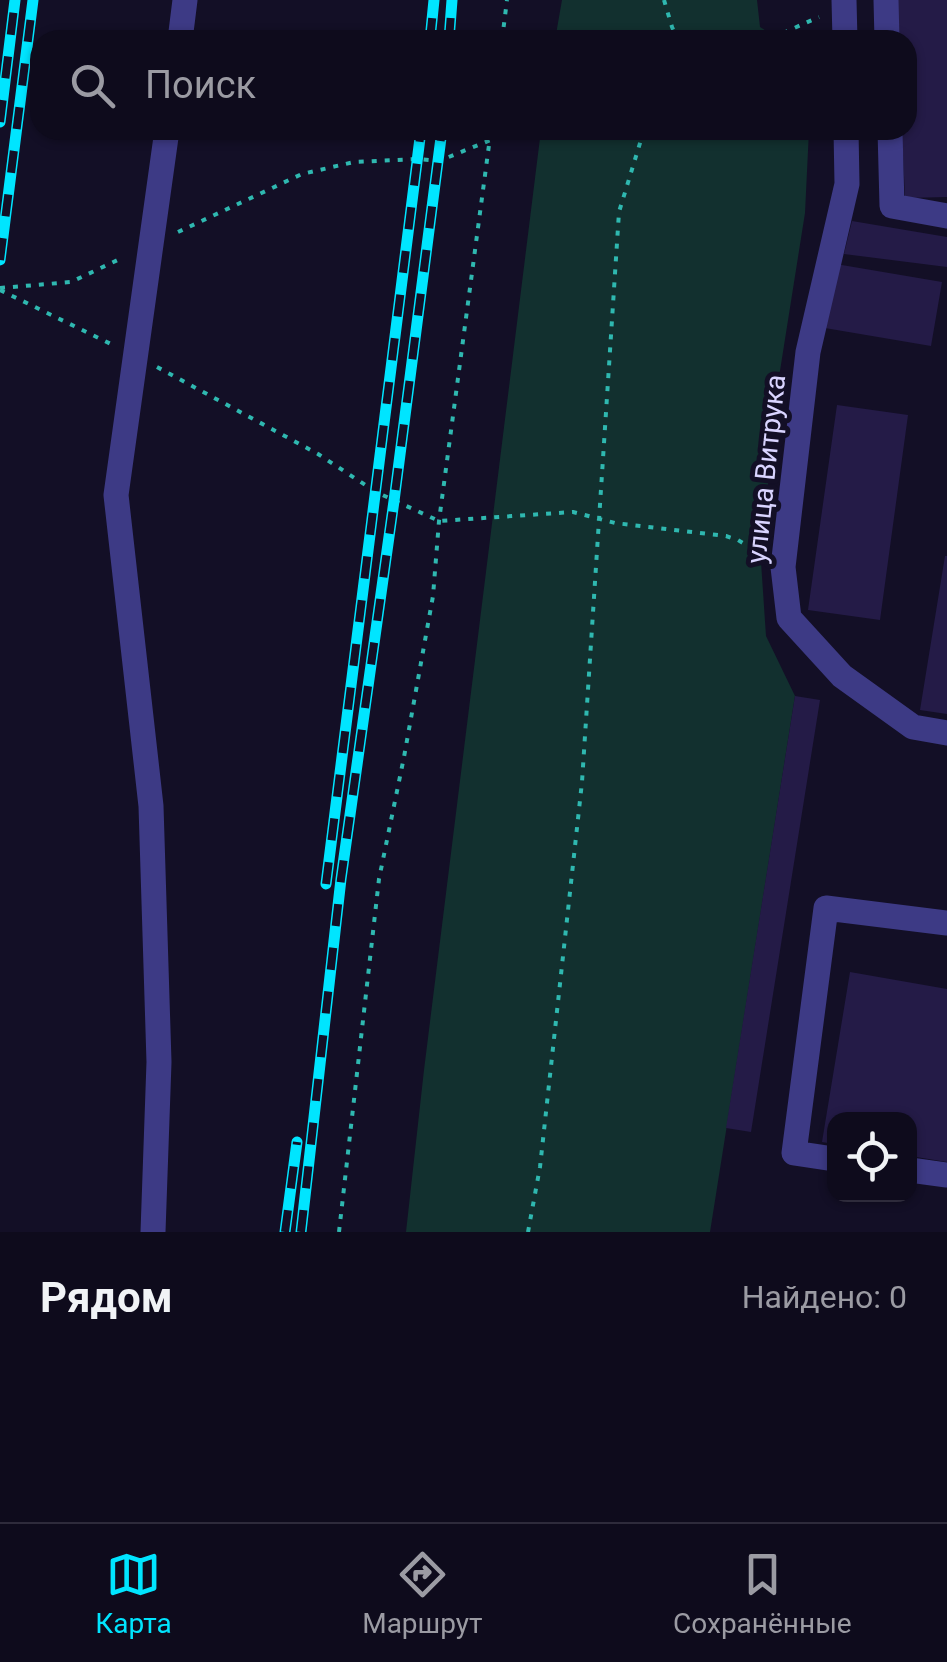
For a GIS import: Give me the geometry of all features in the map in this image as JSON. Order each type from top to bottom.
[{"type":"street","points":[[181,30],[185,0]]},
{"type":"street","points":[[886,0],[887,30]]},
{"type":"street","points":[[844,3],[845,30]]},
{"type":"street","points":[[153,1232],[159,1062],[151,806],[116,495],[166,140]]},
{"type":"street","name":"улица Витрука","points":[[846,140],[847,184],[808,352],[783,567],[789,618],[842,676],[914,728],[947,732]]},
{"type":"street","points":[[890,140],[892,206],[947,216]]},
{"type":"street","points":[[827,1158],[794,1154],[826,908],[947,923]]},
{"type":"street","points":[[917,1171],[947,1176]]},
{"type":"path","points":[[504,30],[508,0]]},
{"type":"path","points":[[664,0],[674,30]]},
{"type":"path","points":[[789,30],[844,3]]},
{"type":"path","points":[[0,289],[70,282],[302,174],[354,162],[439,161],[494,140]]},
{"type":"path","points":[[528,1232],[540,1167],[582,782],[618,212],[641,140]]},
{"type":"path","points":[[339,1232],[379,879],[433,596],[439,521],[490,142]]},
{"type":"path","points":[[0,289],[134,355],[318,454],[376,492],[439,521],[573,512],[615,522],[726,536],[783,567]]},
{"type":"green space","points":[[562,0],[757,0],[760,27],[765,30],[557,30]]},
{"type":"green space","points":[[540,140],[809,140],[805,213],[776,396],[761,562],[766,636],[795,696],[710,1232],[406,1232]]},
{"type":"building","points":[[897,0],[947,0],[947,197],[905,198],[902,140],[917,140],[917,30],[898,30]]},
{"type":"building","points":[[852,221],[947,237],[947,267],[844,254]]},
{"type":"building","points":[[830,263],[942,282],[931,346],[819,327]]},
{"type":"building","points":[[837,405],[908,415],[880,620],[808,610]]},
{"type":"building","points":[[947,556],[947,714],[920,710]]},
{"type":"building","points":[[795,696],[820,700],[751,1132],[726,1128]]},
{"type":"building","points":[[850,972],[947,989],[947,1162],[917,1157],[917,1112],[827,1112],[827,1143],[822,1142]]},
{"type":"railway","points":[[0,122],[15,0]]},
{"type":"railway","points":[[0,260],[33,0]]},
{"type":"railway","points":[[431,30],[434,0]]},
{"type":"railway","points":[[450,30],[452,0]]},
{"type":"railway","points":[[326,884],[420,140]]},
{"type":"railway","points":[[301,1232],[341,879],[441,140]]},
{"type":"railway","points":[[285,1232],[297,1142]]}]
